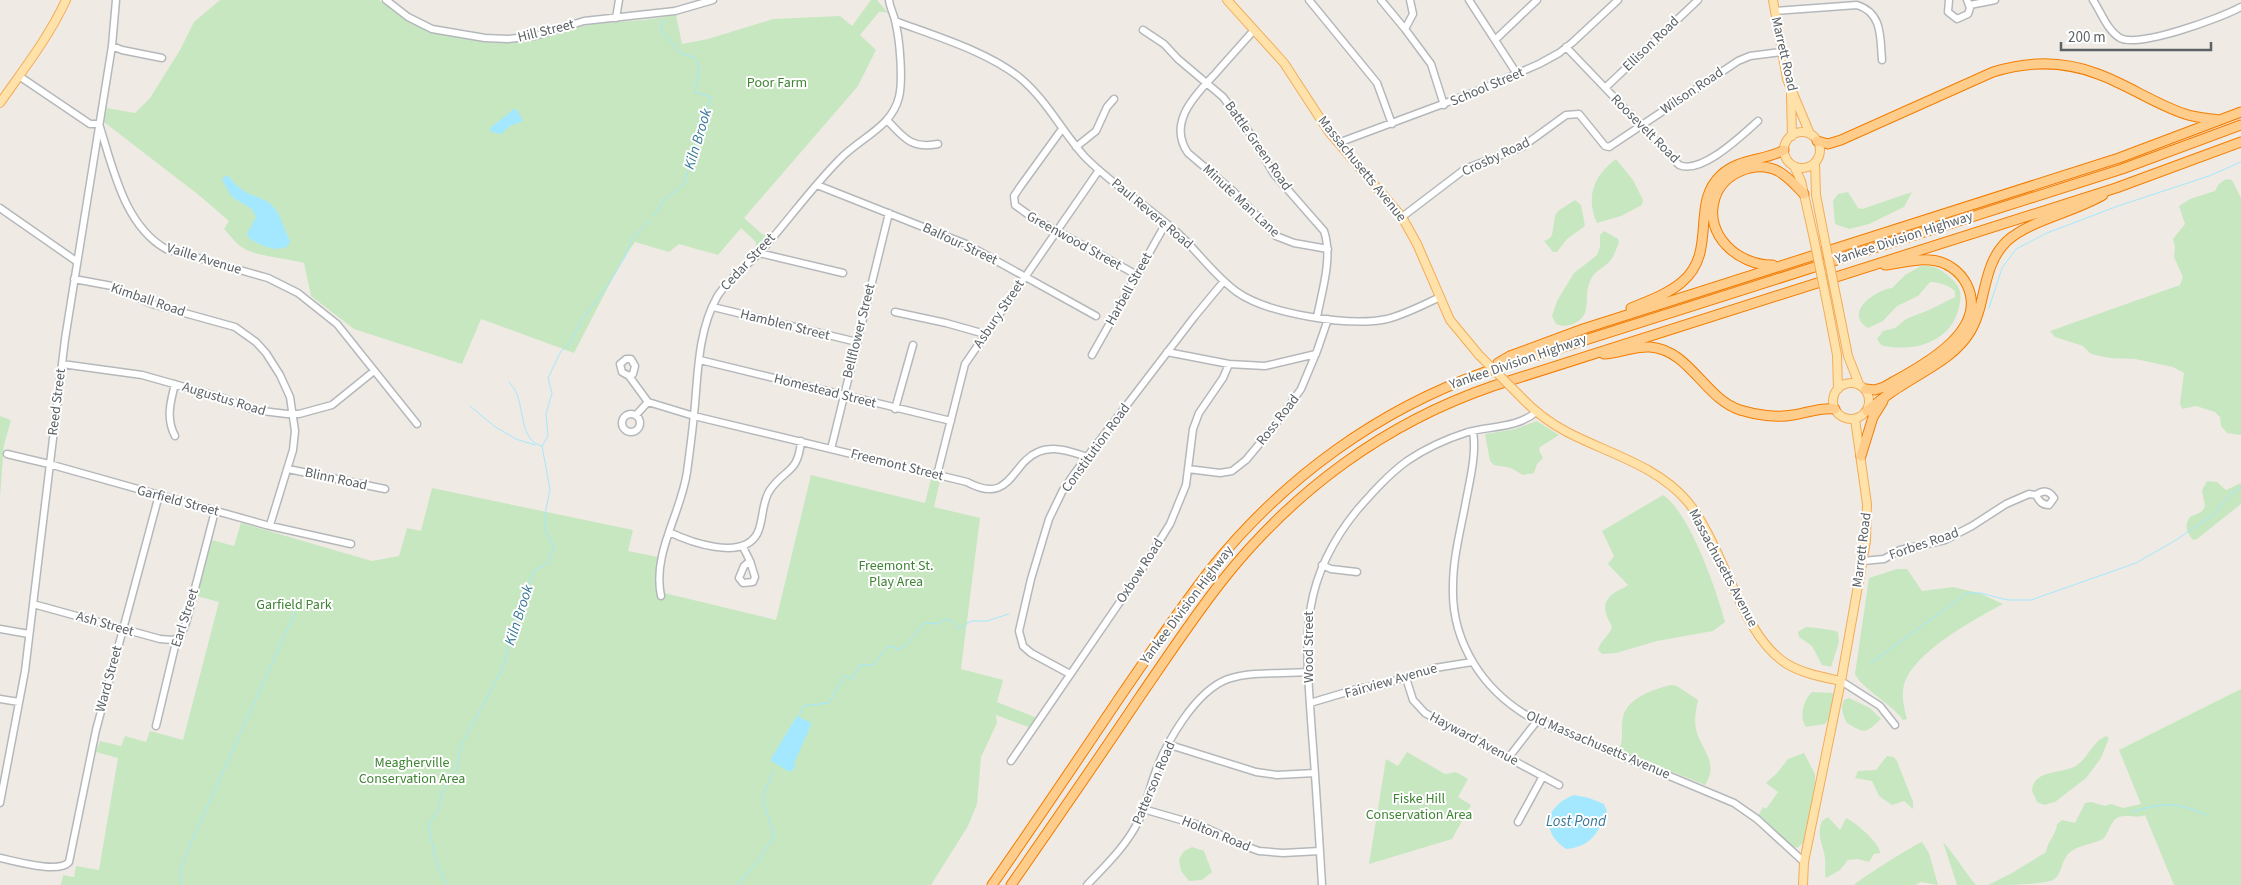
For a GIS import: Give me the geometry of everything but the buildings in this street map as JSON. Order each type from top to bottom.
[{"type":"highway","points":[[1817,141],[1828,144],[1838,141],[1989,74],[2014,67],[2038,64],[2065,65],[2091,71],[2184,114],[2222,120]]},
{"type":"highway","points":[[1480,373],[1510,356],[1602,323],[2128,156],[2241,112]]},
{"type":"highway","name":"Yankee Division Highway","points":[[992,885],[1185,602],[1215,563],[1248,527],[1298,479],[1361,432],[1413,402],[1480,373],[2122,169],[2241,125]]},
{"type":"highway","name":"Yankee Division Highway","points":[[1011,885],[1210,596],[1248,551],[1295,502],[1356,455],[1414,420],[1475,392],[2116,188],[2241,142]]},
{"type":"highway","points":[[1602,323],[1667,292],[1683,282],[1693,270],[1701,252],[1707,198],[1717,179],[1736,165],[1770,157],[1784,150]]},
{"type":"highway","points":[[1781,265],[1752,263],[1731,250],[1721,239],[1716,228],[1713,210],[1714,199],[1721,185],[1732,175],[1756,168],[1779,172],[1804,194]]},
{"type":"highway","points":[[1867,411],[1891,392],[1947,357],[1966,338],[1977,317],[1993,261],[2009,240],[2026,229],[2090,204],[2116,188]]},
{"type":"highway","points":[[1862,387],[1876,390],[1884,388],[1945,349],[1963,329],[1971,306],[1970,294],[1964,280],[1946,264],[1923,259],[1900,264],[1872,265]]},
{"type":"highway","points":[[1589,355],[1644,347],[1661,349],[1677,358],[1724,402],[1747,412],[1784,416],[1821,408],[1835,409]]},
{"type":"highway","points":[[1860,456],[1875,413],[1891,392]]},
{"type":"main road","points":[[0,103],[58,18],[66,0]]},
{"type":"main road","name":"Massachusetts Avenue","points":[[1227,0],[1284,63],[1338,143],[1402,216],[1457,330],[1478,356],[1536,412],[1564,431],[1648,470],[1678,491],[1701,521],[1747,614],[1765,645],[1780,659],[1793,667],[1810,674],[1841,681]]},
{"type":"main road","name":"Marrett Road","points":[[1773,0],[1781,52],[1791,90],[1810,134]]},
{"type":"main road","points":[[1791,90],[1792,136]]},
{"type":"main road","points":[[1800,133],[1810,134],[1817,141],[1820,151],[1815,163],[1816,195],[1848,356],[1870,401],[1867,411],[1855,419],[1842,417],[1835,409],[1833,399],[1838,389],[1837,355],[1828,308],[1804,194],[1794,166],[1787,159],[1784,150],[1787,140],[1792,136],[1800,133]]},
{"type":"main road","points":[[1794,166],[1804,168],[1815,163]]},
{"type":"main road","points":[[1838,389],[1847,383],[1862,387]]},
{"type":"main road","name":"Marrett Road","points":[[1841,681],[1864,561],[1868,504],[1855,419]]},
{"type":"main road","points":[[1803,885],[1804,862],[1841,681]]},
{"type":"street","name":"Reed Street","points":[[0,803],[2,784],[19,702],[76,262],[112,46],[116,0]]},
{"type":"street","name":"Hill Street","points":[[386,0],[408,17],[432,30],[485,38],[523,38],[584,21],[676,11],[713,0]]},
{"type":"street","points":[[616,18],[618,0]]},
{"type":"street","points":[[884,0],[889,3]]},
{"type":"street","points":[[1309,0],[1377,83],[1392,124]]},
{"type":"street","points":[[1381,0],[1431,64],[1444,105]]},
{"type":"street","points":[[1405,29],[1413,14],[1410,0]]},
{"type":"street","points":[[1469,0],[1517,74]]},
{"type":"street","points":[[1495,40],[1537,0]]},
{"type":"street","name":"School Street","points":[[1338,143],[1444,105],[1539,64],[1566,47],[1618,0]]},
{"type":"street","name":"Ellison Road","points":[[1605,88],[1698,0]]},
{"type":"street","points":[[1949,0],[1948,12],[1957,19],[1968,14],[1968,2],[1995,0]]},
{"type":"street","points":[[2094,0],[2113,32],[2118,37],[2128,40],[2204,24],[2241,7]]},
{"type":"street","name":"Cedar Street","points":[[661,596],[659,586],[661,564],[669,532],[682,496],[694,416],[702,338],[713,307],[718,296],[759,253],[841,157],[887,120],[894,110],[900,90],[898,42],[895,20],[889,3]]},
{"type":"street","points":[[1775,11],[1857,5],[1867,8],[1878,22],[1882,60]]},
{"type":"street","name":"Paul Revere Road","points":[[895,20],[980,55],[1008,69],[1040,97],[1076,147],[1099,170],[1184,238],[1224,281],[1244,296],[1268,307],[1328,319],[1356,321],[1386,319],[1420,307],[1440,297]]},
{"type":"street","name":"Battle Green Road","points":[[1143,30],[1207,82],[1232,108],[1274,174],[1324,231],[1328,249],[1317,317]]},
{"type":"street","name":"Minute Man Lane","points":[[1254,30],[1193,97],[1182,119],[1181,138],[1188,153],[1234,192],[1276,236],[1294,244],[1328,249]]},
{"type":"street","points":[[112,46],[122,50],[162,58]]},
{"type":"street","name":"Roosevelt Road","points":[[1566,47],[1678,165],[1685,168],[1692,168],[1722,151],[1758,122]]},
{"type":"street","name":"Wilson Road","points":[[1610,147],[1738,61],[1750,56],[1781,52]]},
{"type":"street","points":[[19,76],[90,124],[99,124]]},
{"type":"street","points":[[1076,147],[1096,131],[1107,107],[1114,99]]},
{"type":"street","name":"Crosby Road","points":[[1402,216],[1465,169],[1531,143],[1566,115],[1578,114],[1605,146],[1610,147]]},
{"type":"street","points":[[887,120],[905,139],[913,144],[925,147],[938,144]]},
{"type":"street","name":"Vaille Avenue","points":[[99,124],[127,202],[138,223],[153,242],[166,249],[258,275],[283,285],[312,304],[337,324],[417,424]]},
{"type":"street","name":"Greenwood Street","points":[[1062,129],[1014,196],[1018,209],[1137,275]]},
{"type":"street","points":[[94,150],[107,148]]},
{"type":"street","name":"Asbury Street","points":[[938,475],[965,364],[1099,170]]},
{"type":"street","name":"Balfour Street","points":[[817,185],[966,244],[1096,316]]},
{"type":"street","points":[[0,208],[76,262]]},
{"type":"street","name":"Bellflower Street","points":[[831,449],[889,213]]},
{"type":"street","name":"Harbell Street","points":[[1092,355],[1166,223]]},
{"type":"street","points":[[759,253],[843,273]]},
{"type":"street","name":"Kimball Road","points":[[74,279],[112,286],[152,304],[221,322],[245,333],[266,353],[280,375],[290,397],[295,431],[288,469],[270,525]]},
{"type":"street","name":"Constitution Road","points":[[1070,674],[1030,653],[1023,646],[1020,631],[1029,588],[1049,519],[1063,490],[1167,352],[1224,281]]},
{"type":"street","name":"Hamblen Street","points":[[713,307],[857,342]]},
{"type":"street","points":[[895,312],[985,334]]},
{"type":"street","name":"Ross Road","points":[[1188,469],[1220,473],[1232,471],[1239,467],[1276,424],[1301,390],[1328,319]]},
{"type":"street","points":[[895,409],[913,345]]},
{"type":"street","points":[[1167,352],[1229,364],[1265,366],[1316,354]]},
{"type":"street","name":"Homestead Street","points":[[700,360],[895,409],[951,421]]},
{"type":"street","name":"Augustus Road","points":[[62,364],[142,375],[254,410],[277,414],[293,414],[332,405],[374,371]]},
{"type":"street","name":"Oxbow Road","points":[[1011,760],[1137,577],[1170,524],[1183,496],[1193,429],[1198,413],[1223,378],[1229,364]]},
{"type":"street","points":[[628,376],[648,402],[636,415]]},
{"type":"street","points":[[175,384],[170,402],[169,416],[170,427],[175,436]]},
{"type":"street","name":"Freemont Street","points":[[648,402],[694,416],[801,440],[967,482],[977,488],[992,488],[1007,484],[1029,458],[1037,452],[1049,449],[1066,450],[1088,457]]},
{"type":"street","name":"Wood Street","points":[[1322,885],[1308,672],[1308,611],[1322,565],[1346,524],[1391,474],[1430,447],[1473,431],[1517,422],[1536,412]]},
{"type":"street","name":"Old Massachusetts Avenue","points":[[1473,431],[1473,452],[1452,586],[1457,624],[1472,662],[1497,694],[1515,708],[1537,721],[1734,803],[1757,819],[1804,862]]},
{"type":"street","points":[[669,532],[710,545],[734,549],[743,547],[751,542],[758,534],[767,495],[771,488],[793,468],[800,453],[801,440]]},
{"type":"street","name":"Garfield Street","points":[[6,454],[49,464],[215,511],[351,544]]},
{"type":"street","name":"Blinn Road","points":[[288,469],[385,488]]},
{"type":"street","name":"Forbes Road","points":[[1864,561],[1884,559],[1900,550],[1945,540],[1972,526],[2006,504],[2029,494],[2036,495]]},
{"type":"street","name":"Ward Street","points":[[0,858],[50,867],[67,865],[76,836],[96,730],[159,495]]},
{"type":"street","name":"Earl Street","points":[[156,726],[177,638],[181,635],[186,623],[215,511]]},
{"type":"street","points":[[743,547],[750,561]]},
{"type":"street","points":[[1322,565],[1331,569],[1357,572]]},
{"type":"street","name":"Ash Street","points":[[33,604],[160,639],[173,640],[177,638]]},
{"type":"street","points":[[0,629],[28,634]]},
{"type":"street","name":"Fairview Avenue","points":[[1310,703],[1406,678],[1435,668],[1472,662]]},
{"type":"street","name":"Patterson Road","points":[[1087,885],[1129,838],[1143,809],[1155,774],[1181,723],[1198,699],[1208,689],[1230,678],[1249,675],[1308,672]]},
{"type":"street","name":"Hayward Avenue","points":[[1406,678],[1414,701],[1425,713],[1560,785]]},
{"type":"street","points":[[1841,681],[1880,706],[1894,725]]},
{"type":"street","points":[[0,699],[19,702]]},
{"type":"street","points":[[1508,757],[1537,721]]},
{"type":"street","points":[[1170,745],[1256,772],[1277,775],[1315,773]]},
{"type":"street","points":[[1518,822],[1543,776]]},
{"type":"street","name":"Holton Road","points":[[1143,809],[1202,826],[1259,851],[1283,853],[1320,851]]},
{"type":"green space","name":"Poor Farm","points":[[220,0],[379,0],[406,20],[436,33],[450,36],[517,41],[593,24],[644,20],[676,15],[682,44],[708,39],[773,19],[840,16],[852,26],[871,0],[877,0],[889,14],[879,12],[860,35],[876,50],[858,86],[744,218],[764,235],[769,233],[755,248],[756,242],[741,228],[718,255],[679,244],[669,252],[635,242],[621,262],[574,353],[481,319],[462,364],[354,329],[311,296],[304,263],[256,253],[240,246],[224,229],[229,221],[200,196],[104,122],[107,108],[135,113],[150,98],[180,50],[194,22]]},
{"type":"green space","points":[[1616,159],[1633,180],[1643,200],[1642,205],[1621,216],[1597,223],[1592,204],[1594,187],[1602,172]]},
{"type":"green space","points":[[2226,179],[2232,180],[2241,198],[2241,435],[2227,433],[2221,426],[2220,417],[2215,412],[2196,406],[2182,409],[2180,403],[2184,373],[2173,367],[2135,359],[2110,358],[2091,354],[2083,346],[2055,337],[2050,331],[2180,285],[2183,277],[2174,257],[2175,247],[2173,239],[2185,224],[2179,206],[2190,199],[2215,191],[2219,184]]},
{"type":"green space","points":[[1848,192],[1858,208],[1862,209],[1912,192],[1904,207],[1869,224],[1849,229],[1835,224],[1833,201],[1838,194]]},
{"type":"green space","points":[[1575,200],[1581,205],[1585,226],[1567,239],[1557,252],[1553,252],[1544,241],[1552,235],[1555,216],[1558,211]]},
{"type":"green space","points":[[1604,231],[1618,239],[1619,242],[1610,261],[1591,279],[1584,315],[1581,319],[1570,325],[1556,324],[1552,316],[1557,301],[1574,273],[1597,255],[1600,247],[1600,235]]},
{"type":"green space","points":[[1921,266],[1941,270],[1958,286],[1960,300],[1953,322],[1938,338],[1927,343],[1904,348],[1881,345],[1877,339],[1883,331],[1895,328],[1906,319],[1955,297],[1955,291],[1949,287],[1940,283],[1930,282],[1918,296],[1897,306],[1883,321],[1868,328],[1861,322],[1859,316],[1860,309],[1864,303],[1878,293],[1892,288],[1905,275]]},
{"type":"green space","points":[[0,416],[11,420],[4,445],[0,497]]},
{"type":"green space","points":[[1537,421],[1559,435],[1540,447],[1539,450],[1543,458],[1537,464],[1534,473],[1523,475],[1511,468],[1494,465],[1490,461],[1485,434],[1515,429]]},
{"type":"green space","points":[[811,475],[925,503],[931,479],[940,481],[934,507],[980,518],[961,669],[1003,680],[997,702],[1037,718],[1031,728],[996,715],[997,723],[981,757],[977,804],[968,826],[931,885],[61,885],[63,875],[74,877],[76,866],[99,870],[118,758],[96,752],[100,741],[121,746],[125,736],[146,742],[150,731],[183,740],[219,602],[197,596],[212,540],[234,546],[241,523],[372,561],[399,556],[407,528],[421,531],[432,488],[633,530],[628,551],[658,557],[656,591],[776,620]]},
{"type":"green space","points":[[2207,481],[2217,482],[2226,490],[2241,483],[2241,504],[2197,539],[2193,540],[2186,526],[2190,517],[2201,512],[2205,507],[2202,490]]},
{"type":"green space","points":[[1663,495],[1673,504],[1692,534],[1709,572],[1725,622],[1713,631],[1657,641],[1616,653],[1602,654],[1598,650],[1599,647],[1612,627],[1607,617],[1606,604],[1611,595],[1628,585],[1608,564],[1614,556],[1602,531]]},
{"type":"green space","points":[[1897,569],[1907,569],[1922,591],[1953,587],[1979,593],[2003,604],[1950,635],[1924,655],[1914,666],[1903,687],[1903,703],[1907,719],[1903,720],[1892,708],[1864,685],[1855,674],[1869,578]]},
{"type":"green space","points":[[1806,627],[1838,632],[1839,642],[1831,667],[1822,665],[1812,646],[1799,637],[1798,632]]},
{"type":"green space","points":[[1671,685],[1677,686],[1698,700],[1695,718],[1696,729],[1708,757],[1711,770],[1705,785],[1616,749],[1621,745],[1623,717],[1630,705],[1642,695]]},
{"type":"green space","points":[[2241,689],[2241,885],[2174,885],[2145,815],[2117,818],[2103,839],[2069,853],[2058,875],[2053,880],[2031,884],[1988,885],[2046,852],[2057,824],[2062,820],[2075,823],[2085,803],[2091,802],[2105,806],[2111,804],[2123,808],[2141,804],[2119,750]]},
{"type":"green space","points":[[1812,692],[1833,693],[1835,700],[1831,714],[1825,724],[1806,727],[1802,714],[1806,700]]},
{"type":"green space","points":[[1849,698],[1870,708],[1881,719],[1873,727],[1863,731],[1847,723],[1843,715],[1842,706],[1844,700]]},
{"type":"green space","points":[[2106,736],[2109,738],[2101,758],[2086,778],[2055,802],[2044,805],[2037,802],[2032,791],[2037,779],[2049,773],[2076,766],[2101,738]]},
{"type":"green space","name":"Fiske Hill Conservation Area","points":[[1407,752],[1445,774],[1456,772],[1468,779],[1458,797],[1471,805],[1452,839],[1369,864],[1386,759],[1398,766]]},
{"type":"green space","points":[[1804,753],[1815,774],[1815,795],[1804,842],[1797,848],[1792,846],[1758,816],[1763,807],[1766,809],[1778,792],[1766,783],[1788,759]]},
{"type":"green space","points":[[1887,756],[1894,757],[1897,761],[1913,802],[1913,809],[1904,801],[1892,805],[1879,796],[1872,781],[1855,778],[1858,771],[1876,770]]},
{"type":"green space","points":[[1828,817],[1840,830],[1846,818],[1855,823],[1872,839],[1880,853],[1874,854],[1869,862],[1858,859],[1848,860],[1840,870],[1826,878],[1825,858],[1820,840],[1820,826],[1822,821]]},
{"type":"green space","points":[[1922,842],[1929,853],[1938,885],[1921,882],[1915,885],[1854,885],[1886,863]]},
{"type":"green space","points":[[1943,842],[1952,853],[1976,885],[1957,885]]},
{"type":"green space","points":[[1192,847],[1204,851],[1212,872],[1202,880],[1189,881],[1181,871],[1179,859],[1184,851]]},
{"type":"water","points":[[514,109],[517,110],[523,121],[510,126],[501,134],[491,132],[490,128]]},
{"type":"water","points":[[226,175],[245,192],[270,203],[274,207],[280,216],[290,241],[288,246],[279,249],[273,248],[249,238],[247,234],[256,217],[252,209],[232,197],[222,180]]},
{"type":"water","points":[[797,716],[810,722],[811,725],[795,761],[795,768],[790,772],[771,761]]},
{"type":"water","name":"Lost Pond","points":[[1574,795],[1604,804],[1607,811],[1601,826],[1588,842],[1575,848],[1566,849],[1552,835],[1549,819],[1557,806]]},
{"type":"waterway","name":"Kiln Brook","points":[[654,216],[663,201],[684,184],[711,97],[695,92],[699,68],[696,60],[693,57],[680,53],[661,30],[663,20]]},
{"type":"waterway","points":[[1989,308],[2002,268],[2016,249],[2047,233],[2118,206],[2209,176],[2241,162]]},
{"type":"waterway","name":"Kiln Brook","points":[[446,885],[436,861],[428,825],[439,809],[441,793],[456,771],[461,745],[503,668],[516,615],[534,571],[548,563],[554,547],[545,530],[546,509],[550,489],[542,446],[548,436],[546,414],[552,393],[548,378],[561,351],[569,345],[581,321],[608,285],[625,257],[632,239],[650,220]]},
{"type":"waterway","points":[[509,382],[519,399],[526,431],[535,443],[542,446]]},
{"type":"waterway","points":[[470,406],[494,426],[516,439],[535,445]]},
{"type":"waterway","points":[[1871,663],[1967,593],[1980,593],[2008,600],[2031,600],[2136,563],[2176,540],[2214,514],[2229,496],[2241,487]]},
{"type":"waterway","points":[[181,885],[180,871],[189,847],[297,608]]},
{"type":"waterway","name":"Kiln Brook","points":[[799,716],[803,706],[829,703],[845,675],[852,679],[860,665],[873,665],[888,646],[899,649],[906,645],[925,623],[939,624],[946,619],[954,623],[959,629],[971,621],[987,621],[1009,614]]},
{"type":"waterway","name":"Kiln Brook","points":[[737,885],[759,860],[774,836],[764,804],[764,793],[774,770]]},
{"type":"waterway","points":[[2131,812],[2169,805],[2186,807],[2206,815]]},
{"type":"park label","name":"Freemont St. Play Area","points":[[896,574]]},
{"type":"park label","name":"Garfield Park","points":[[294,605]]},
{"type":"park label","name":"Meagherville Conservation Area","points":[[412,772]]}]
